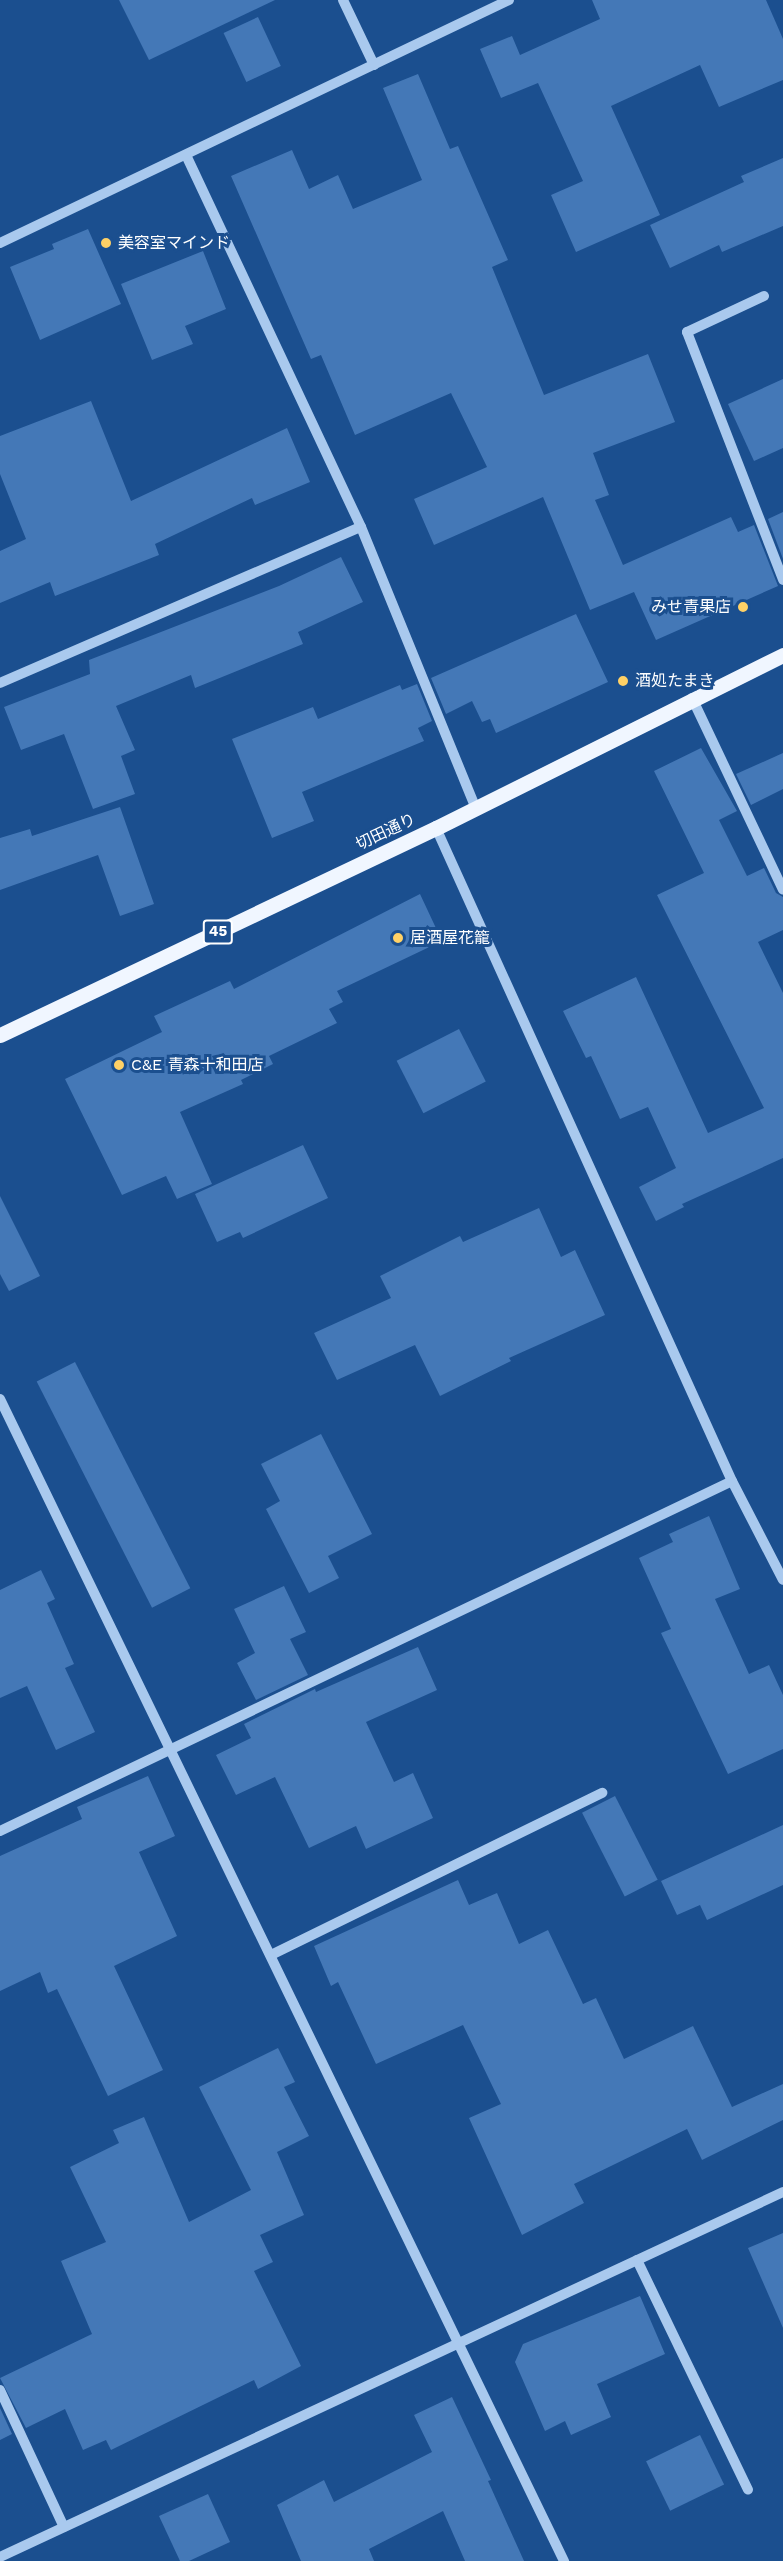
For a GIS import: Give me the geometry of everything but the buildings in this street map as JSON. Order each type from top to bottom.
[{"type":"main road","name":"切田通り","points":[[0,1035],[436,828],[475,806],[783,655]]},
{"type":"street","points":[[344,0],[374,65]]},
{"type":"street","points":[[0,243],[509,0]]},
{"type":"street","points":[[186,155],[361,527],[475,806]]},
{"type":"street","points":[[764,296],[687,332],[783,580]]},
{"type":"street","points":[[0,683],[361,527]]},
{"type":"street","points":[[692,698],[783,890]]},
{"type":"street","points":[[436,828],[732,1481],[783,1580]]},
{"type":"street","points":[[0,1399],[272,1955],[564,2561]]},
{"type":"street","points":[[0,1832],[732,1481]]},
{"type":"street","points":[[272,1955],[602,1793]]},
{"type":"street","points":[[0,2557],[783,2192]]},
{"type":"street","points":[[637,2260],[748,2490]]},
{"type":"street","points":[[0,2390],[64,2527]]},
{"type":"place","name":"美容室マインド","points":[[106,243]]},
{"type":"place","name":"みせ青果店","points":[[743,607]]},
{"type":"place","name":"酒処たまき","points":[[623,681]]},
{"type":"place","name":"居酒屋花籠","points":[[398,938]]},
{"type":"place","name":"C&E 青森十和田店","points":[[119,1065]]}]
